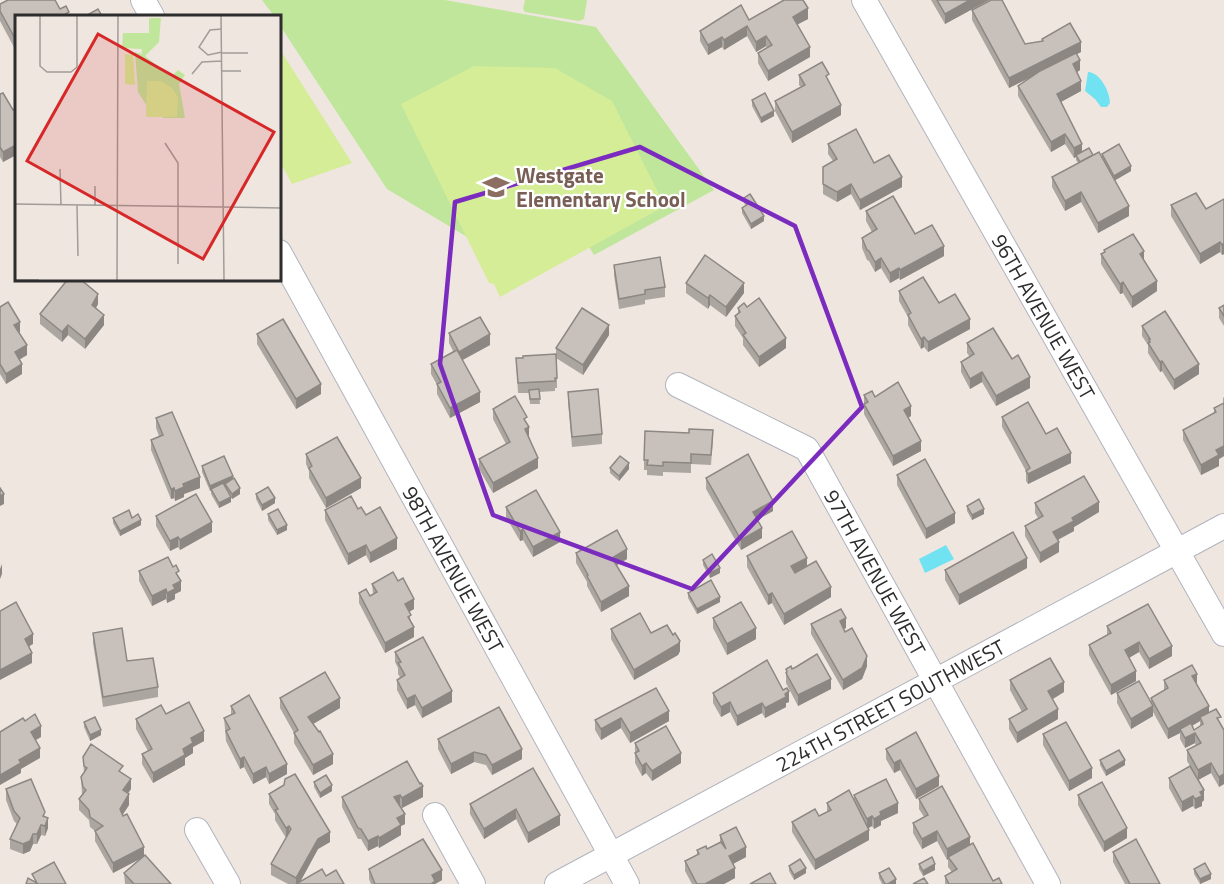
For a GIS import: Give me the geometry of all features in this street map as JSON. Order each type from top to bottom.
[{"type":"street","points":[[143,0],[151,15]]},
{"type":"street","name":"96TH AVENUE WEST","points":[[864,0],[1224,634]]},
{"type":"street","name":"98TH AVENUE WEST","points":[[280,254],[627,884]]},
{"type":"street","name":"97TH AVENUE WEST","points":[[678,385],[807,449],[1048,884]]},
{"type":"street","name":"224TH STREET SOUTHWEST","points":[[557,884],[1224,526]]},
{"type":"street","points":[[435,815],[473,884]]},
{"type":"street","points":[[197,830],[228,884]]},
{"type":"highlighted area","points":[[640,147],[795,226],[862,407],[692,589],[493,515],[440,364],[455,202]]},
{"type":"green space","points":[[262,0],[445,0],[596,27],[714,190],[594,255],[549,182],[474,241],[387,189],[280,26],[280,15],[273,15]]},
{"type":"green space","points":[[525,0],[587,0],[584,19],[579,21],[525,12],[523,9]]},
{"type":"green space","points":[[280,50],[352,163],[292,184],[280,162]]},
{"type":"green space","points":[[474,66],[555,68],[612,101],[665,206],[500,297],[494,284],[489,283],[401,104]]},
{"type":"water","points":[[1088,72],[1096,75],[1104,83],[1110,99],[1107,107],[1101,107],[1085,91]]},
{"type":"water","points":[[946,545],[954,559],[925,573],[919,559]]},
{"type":"building","points":[[8,0],[55,0],[60,9],[66,6],[69,12],[64,15],[15,15],[15,38],[0,11],[0,4]]},
{"type":"building","points":[[784,0],[803,0],[808,8],[793,17],[810,47],[768,71],[758,53],[772,45],[766,36],[756,42],[747,26],[724,40],[722,37],[708,45],[700,31],[741,5],[749,20]]},
{"type":"building","points":[[937,0],[970,0],[945,14]]},
{"type":"building","points":[[991,0],[1002,0],[1025,44],[1043,41],[1042,39],[1070,23],[1081,42],[1009,78],[972,10]]},
{"type":"building","points":[[98,9],[101,15],[90,15]]},
{"type":"building","points":[[1076,53],[1080,60],[1073,64],[1081,81],[1057,94],[1082,144],[1074,148],[1065,134],[1051,142],[1018,86],[1040,71]]},
{"type":"building","points":[[822,62],[829,74],[826,76],[841,105],[792,132],[775,101],[805,85],[799,75]]},
{"type":"building","points":[[3,93],[13,110],[15,109],[15,146],[3,152],[0,147],[0,94]]},
{"type":"building","points":[[765,93],[774,111],[761,118],[752,100]]},
{"type":"building","points":[[856,129],[874,163],[889,155],[902,177],[860,200],[851,184],[837,192],[823,184],[823,167],[837,159],[828,144]]},
{"type":"building","points":[[1119,144],[1131,166],[1114,176],[1102,154]]},
{"type":"building","points":[[1089,148],[1093,155],[1080,162],[1076,155]]},
{"type":"building","points":[[1099,152],[1129,206],[1098,223],[1081,192],[1065,201],[1052,177]]},
{"type":"building","points":[[1196,193],[1206,209],[1224,199],[1224,243],[1222,245],[1220,242],[1200,254],[1171,205]]},
{"type":"building","points":[[750,194],[764,216],[751,224],[742,208],[748,204],[744,198]]},
{"type":"building","points":[[893,196],[915,234],[932,225],[944,246],[890,273],[881,258],[875,262],[862,238],[877,229],[866,211]]},
{"type":"building","points":[[1133,234],[1144,251],[1140,254],[1157,281],[1132,297],[1123,282],[1120,284],[1101,254],[1105,252],[1104,250]]},
{"type":"building","points":[[705,255],[744,283],[726,307],[710,295],[708,298],[686,283]]},
{"type":"building","points":[[660,257],[665,287],[645,290],[645,294],[619,299],[614,265]]},
{"type":"building","points":[[923,277],[939,303],[955,294],[970,319],[928,342],[924,337],[921,339],[908,315],[911,313],[899,291]]},
{"type":"building","points":[[67,280],[81,280],[98,294],[92,305],[104,315],[85,339],[68,325],[62,332],[40,314]]},
{"type":"building","points":[[759,298],[786,338],[759,357],[743,335],[746,333],[735,316],[740,312],[738,308],[744,303],[747,307]]},
{"type":"building","points":[[8,302],[20,322],[14,325],[27,345],[15,352],[22,364],[6,374],[0,364],[0,307]]},
{"type":"building","points":[[1224,305],[1224,316],[1219,308]]},
{"type":"building","points":[[582,308],[609,325],[583,365],[556,348]]},
{"type":"building","points":[[1165,311],[1199,364],[1174,380],[1148,343],[1150,339],[1142,326]]},
{"type":"building","points":[[480,317],[490,334],[459,352],[449,333]]},
{"type":"building","points":[[283,319],[321,384],[296,399],[257,334]]},
{"type":"building","points":[[993,328],[1012,359],[1018,355],[1030,377],[996,396],[982,372],[970,379],[961,362],[974,354],[967,343]]},
{"type":"building","points":[[457,350],[480,392],[450,408],[437,384],[441,382],[431,364]]},
{"type":"building","points":[[556,354],[557,378],[555,381],[518,383],[516,358]]},
{"type":"building","points":[[898,382],[911,406],[904,410],[921,441],[893,456],[864,404],[868,402],[864,395],[872,391],[875,397]]},
{"type":"building","points":[[539,389],[540,399],[530,399],[529,390]]},
{"type":"building","points":[[598,389],[602,434],[572,437],[568,392]]},
{"type":"building","points":[[515,396],[527,417],[524,419],[529,427],[525,429],[538,458],[493,483],[479,459],[510,442],[493,409]]},
{"type":"building","points":[[1028,402],[1046,434],[1057,428],[1071,453],[1028,474],[1026,471],[1030,468],[1002,417]]},
{"type":"building","points":[[1224,403],[1224,446],[1216,450],[1219,455],[1201,465],[1183,430],[1216,412],[1214,408]]},
{"type":"building","points":[[172,412],[200,477],[183,484],[184,487],[175,491],[174,488],[171,489],[151,440],[163,435],[156,418]]},
{"type":"building","points":[[689,429],[713,430],[711,455],[691,454],[691,463],[663,462],[663,466],[647,465],[648,460],[644,460],[645,431],[689,433]]},
{"type":"building","points":[[337,437],[361,478],[326,498],[309,468],[312,466],[306,454]]},
{"type":"building","points":[[748,454],[773,501],[753,512],[762,528],[741,540],[706,478]]},
{"type":"building","points":[[224,456],[233,476],[210,486],[202,466]]},
{"type":"building","points":[[620,456],[629,463],[619,476],[610,468]]},
{"type":"building","points":[[925,459],[955,513],[926,529],[897,475]]},
{"type":"building","points":[[1084,476],[1099,502],[1072,518],[1074,521],[1053,532],[1059,542],[1040,553],[1025,526],[1043,516],[1035,503]]},
{"type":"building","points":[[234,478],[240,488],[232,494],[225,484]]},
{"type":"building","points":[[223,483],[231,497],[219,503],[211,489]]},
{"type":"building","points":[[268,487],[275,498],[262,505],[256,494]]},
{"type":"building","points":[[536,490],[560,532],[533,547],[523,529],[520,531],[506,507]]},
{"type":"building","points":[[196,494],[212,522],[180,540],[178,537],[170,541],[156,516]]},
{"type":"building","points":[[351,496],[358,509],[361,507],[366,515],[380,507],[397,538],[370,553],[366,545],[348,554],[325,510]]},
{"type":"building","points":[[979,499],[984,509],[972,515],[967,506]]},
{"type":"building","points":[[278,509],[287,525],[277,530],[268,514]]},
{"type":"building","points":[[129,510],[132,518],[138,514],[141,520],[120,531],[113,518]]},
{"type":"building","points":[[617,530],[627,549],[612,558],[629,586],[601,602],[576,553]]},
{"type":"building","points":[[792,531],[807,558],[791,566],[795,573],[816,561],[831,587],[784,614],[772,593],[768,595],[747,556]]},
{"type":"building","points":[[1013,532],[1027,558],[959,595],[945,570]]},
{"type":"building","points":[[712,554],[720,568],[710,573],[703,560]]},
{"type":"building","points":[[168,557],[173,567],[176,565],[179,571],[176,573],[181,581],[173,585],[175,589],[167,593],[166,589],[152,596],[139,571]]},
{"type":"building","points":[[393,572],[398,581],[403,578],[414,599],[405,604],[411,615],[408,617],[414,627],[385,643],[359,593],[366,589],[370,596],[377,592],[372,584]]},
{"type":"building","points":[[711,580],[720,597],[697,609],[688,593]]},
{"type":"building","points":[[16,602],[33,634],[25,639],[32,653],[0,670],[0,611]]},
{"type":"building","points":[[741,602],[756,628],[727,644],[713,618]]},
{"type":"building","points":[[1148,604],[1172,646],[1149,659],[1139,642],[1125,650],[1136,671],[1111,685],[1089,645],[1111,633],[1107,626]]},
{"type":"building","points":[[841,609],[846,618],[840,621],[845,632],[852,628],[867,656],[862,668],[843,680],[811,624]]},
{"type":"building","points":[[640,613],[651,633],[667,625],[680,641],[634,670],[611,629]]},
{"type":"building","points":[[122,628],[127,661],[153,658],[158,687],[103,697],[93,633]]},
{"type":"building","points":[[423,637],[452,691],[422,708],[415,695],[407,699],[397,680],[405,675],[395,652]]},
{"type":"building","points":[[817,654],[831,679],[798,695],[786,669],[791,666],[792,669]]},
{"type":"building","points":[[1050,658],[1064,682],[1048,691],[1058,709],[1017,733],[1009,719],[1027,709],[1010,680]]},
{"type":"building","points":[[767,660],[783,690],[787,688],[789,691],[785,694],[786,697],[765,708],[762,703],[737,716],[730,702],[721,707],[713,693]]},
{"type":"building","points":[[1192,665],[1197,674],[1192,676],[1209,706],[1168,729],[1151,698],[1168,688],[1164,680]]},
{"type":"building","points":[[325,672],[340,698],[308,717],[320,731],[333,754],[313,765],[294,733],[298,730],[280,698]]},
{"type":"building","points":[[1139,681],[1153,706],[1131,719],[1117,693]]},
{"type":"building","points":[[656,688],[669,711],[630,733],[621,718],[601,729],[595,720]]},
{"type":"building","points":[[249,695],[287,764],[269,774],[266,767],[253,774],[244,757],[240,759],[226,731],[230,729],[224,718],[235,713],[231,706]]},
{"type":"building","points":[[189,702],[204,731],[191,738],[193,743],[183,749],[185,755],[153,773],[142,754],[152,749],[136,719],[161,705],[166,714]]},
{"type":"building","points":[[499,707],[522,749],[492,765],[486,755],[474,752],[451,764],[438,739]]},
{"type":"building","points":[[1216,709],[1221,717],[1217,718],[1224,730],[1224,774],[1219,777],[1211,763],[1198,770],[1187,750],[1201,743],[1195,733],[1185,738],[1180,729],[1191,723],[1194,730],[1203,724],[1200,717]]},
{"type":"building","points":[[35,714],[41,726],[31,732],[40,748],[19,760],[21,763],[0,775],[0,732],[23,718],[25,721]]},
{"type":"building","points":[[95,717],[101,730],[90,735],[84,722]]},
{"type":"building","points":[[1066,722],[1092,768],[1069,781],[1043,734]]},
{"type":"building","points":[[666,726],[681,753],[652,771],[646,763],[642,766],[635,753],[639,751],[635,743]]},
{"type":"building","points":[[916,732],[939,776],[916,789],[900,760],[894,763],[886,749]]},
{"type":"building","points":[[91,744],[123,766],[119,771],[131,779],[123,790],[129,794],[120,809],[123,816],[127,814],[144,847],[113,863],[95,831],[103,826],[90,817],[89,810],[79,799],[86,790],[81,777],[87,768],[84,766],[83,757]]},
{"type":"building","points":[[1119,750],[1125,760],[1106,771],[1100,760]]},
{"type":"building","points":[[407,761],[423,786],[402,798],[400,795],[394,797],[405,814],[397,818],[401,825],[379,838],[378,836],[368,841],[358,828],[342,797]]},
{"type":"building","points":[[1190,766],[1204,790],[1200,792],[1202,796],[1195,799],[1193,796],[1182,802],[1169,778]]},
{"type":"building","points":[[533,768],[560,815],[528,833],[516,809],[484,829],[470,804]]},
{"type":"building","points":[[295,774],[330,832],[318,839],[296,878],[271,864],[291,829],[289,826],[286,828],[269,794],[284,785],[285,779]]},
{"type":"building","points":[[326,775],[332,785],[320,793],[314,782]]},
{"type":"building","points":[[31,779],[45,812],[43,816],[48,818],[45,826],[41,825],[37,834],[33,834],[30,841],[23,844],[10,839],[20,818],[14,811],[6,789]]},
{"type":"building","points":[[886,779],[898,803],[880,812],[881,815],[874,819],[872,816],[867,819],[854,795]]},
{"type":"building","points":[[1102,782],[1127,828],[1104,842],[1078,795]]},
{"type":"building","points":[[942,786],[970,837],[947,849],[937,831],[922,839],[913,823],[928,815],[919,799]]},
{"type":"building","points":[[849,790],[869,830],[815,860],[792,822],[815,809],[819,816],[831,810],[827,803]]},
{"type":"building","points":[[736,827],[746,847],[729,856],[735,868],[705,884],[697,884],[685,861],[699,854],[697,850],[706,846],[707,849],[721,842],[726,849],[720,835]]},
{"type":"building","points":[[423,839],[442,870],[432,875],[435,881],[431,884],[375,884],[369,869]]},
{"type":"building","points":[[1136,839],[1160,884],[1130,884],[1113,852]]},
{"type":"building","points":[[973,843],[993,881],[999,878],[1002,884],[949,884],[945,876],[957,869],[948,857]]},
{"type":"building","points":[[145,855],[171,884],[134,884],[124,873]]},
{"type":"building","points":[[932,857],[935,864],[923,871],[919,864]]},
{"type":"building","points":[[800,859],[806,868],[794,875],[789,866]]},
{"type":"building","points":[[54,862],[66,884],[26,884],[28,878],[37,883],[32,874]]},
{"type":"building","points":[[1205,863],[1211,874],[1200,879],[1194,869]]},
{"type":"building","points":[[889,868],[896,879],[885,884],[879,873]]},
{"type":"building","points":[[322,869],[326,876],[336,870],[344,884],[296,884]]},
{"type":"building","points":[[770,873],[776,884],[750,884]]},
{"type":"building","points":[[924,878],[928,884],[913,884]]},
{"type":"place","name":"Westgate Elementary School","points":[[496,187]]}]
